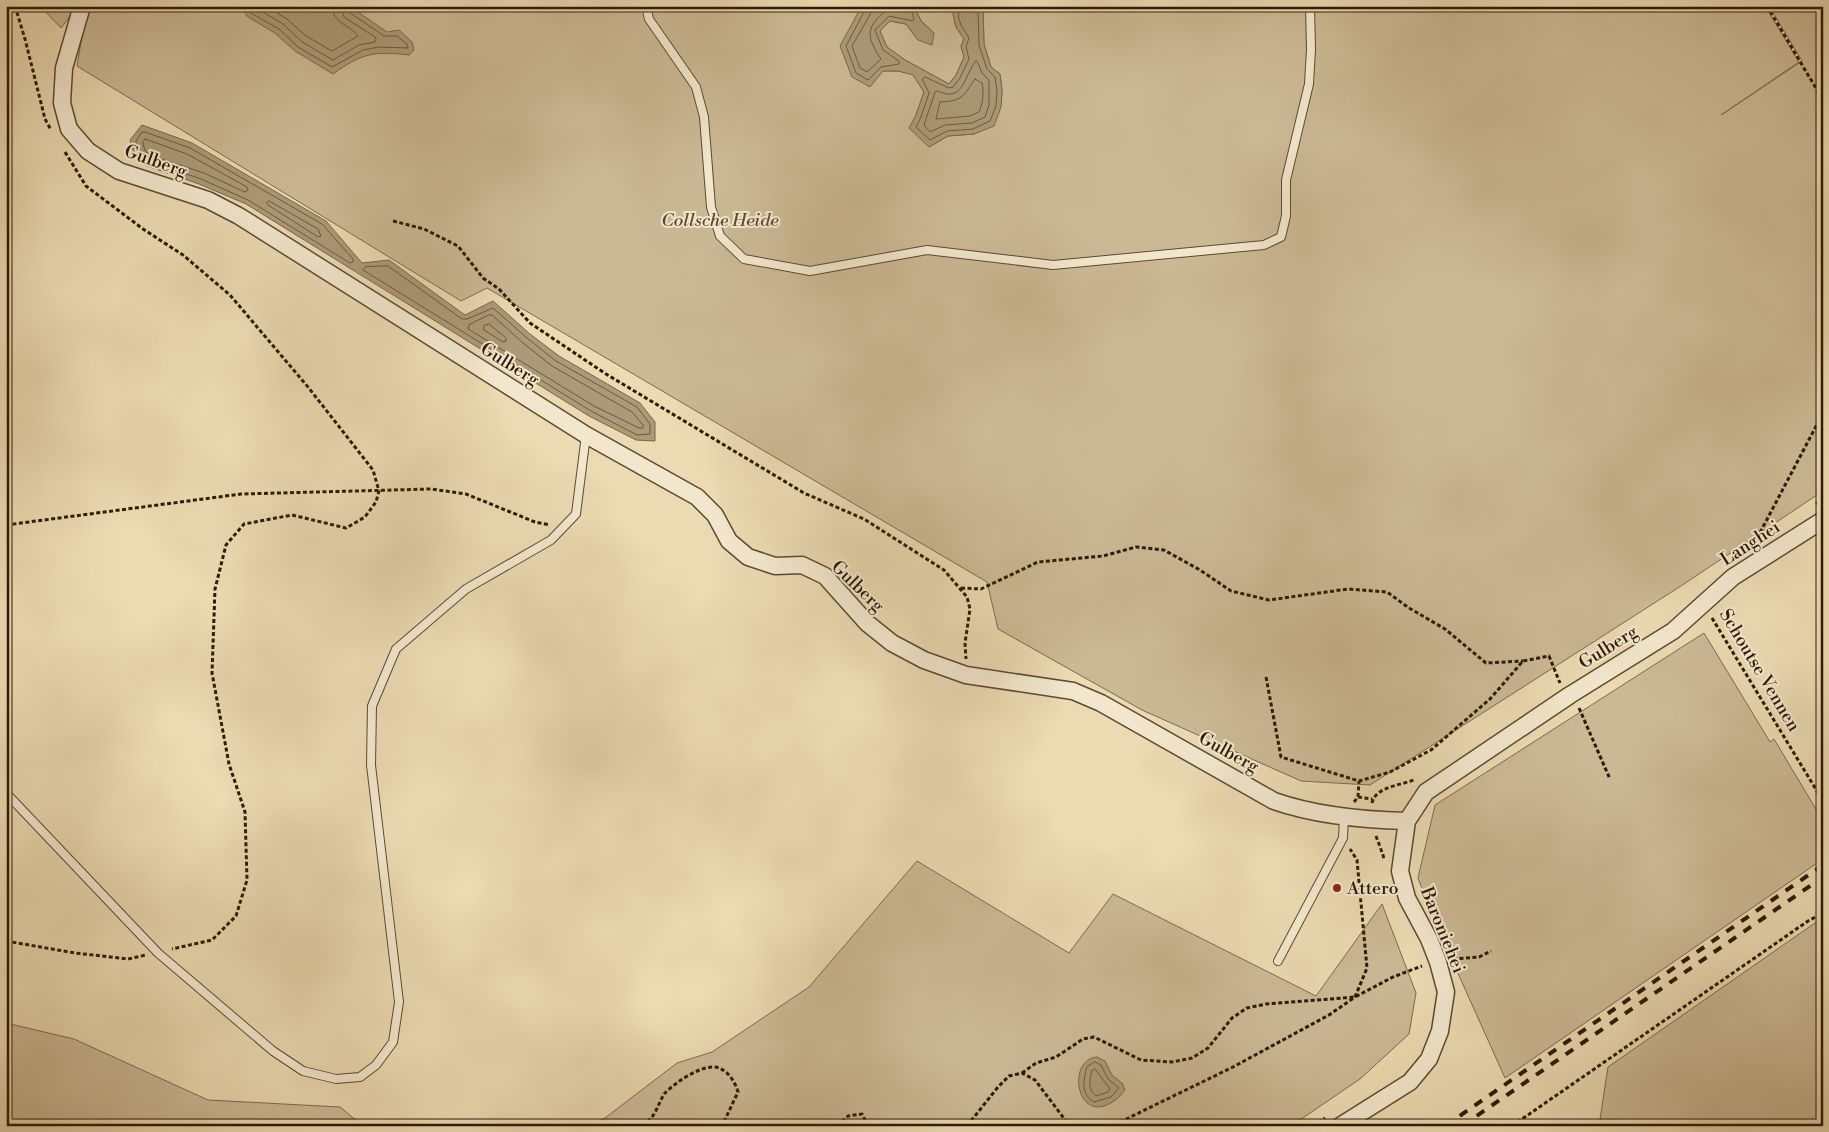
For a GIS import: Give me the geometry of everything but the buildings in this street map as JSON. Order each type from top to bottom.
[{"type":"street","name":"Gulberg","points":[[82,6],[64,68],[62,103],[69,129],[88,152],[119,171],[208,200],[239,216],[586,436],[697,497],[715,515],[729,541],[748,557],[774,566],[802,565],[825,576],[867,623],[892,643],[924,660],[966,675],[1073,691],[1101,703],[1274,801],[1297,809],[1370,820],[1408,821],[1426,792],[1570,695],[1673,631],[1704,604]]},
{"type":"street","name":"Langhei","points":[[1704,604],[1733,577],[1823,520]]},
{"type":"street","name":"Baroniehei","points":[[1334,1121],[1410,1082],[1429,1059],[1440,1031],[1446,992],[1430,964],[1429,939],[1407,898],[1400,871],[1408,821]]},
{"type":"lane","points":[[646,6],[649,19],[696,87],[704,117],[711,208],[720,236],[744,260],[810,271],[926,250],[1052,265],[1264,245],[1281,236],[1286,216],[1286,180],[1308,84],[1311,49],[1310,6]]},
{"type":"lane","points":[[6,793],[158,953],[273,1051],[303,1071],[336,1079],[360,1077],[376,1065],[393,1042],[399,1002],[371,765],[372,706],[396,649],[466,589],[552,540],[576,514],[586,436]]},
{"type":"lane","points":[[1278,961],[1343,838],[1344,816]]},
{"type":"path","points":[[15,6],[45,120],[55,136]]},
{"type":"path","points":[[1767,6],[1823,100]]},
{"type":"path","points":[[6,941],[75,953],[128,959],[212,940],[236,916],[247,880],[245,812],[229,764],[212,673],[215,589],[226,545],[244,524],[292,516],[346,528],[365,517],[376,502],[379,491],[373,470],[308,387],[230,295],[184,255],[143,229],[86,186],[61,144]]},
{"type":"path","points":[[393,221],[424,229],[458,246],[483,278],[499,289],[530,323],[606,374],[804,494],[864,519],[944,570],[967,597],[970,609],[965,643],[966,675]]},
{"type":"path","points":[[1754,544],[1823,413]]},
{"type":"path","points":[[6,525],[241,494],[431,489],[466,494],[535,522],[563,527]]},
{"type":"path","points":[[960,588],[981,589],[1038,562],[1103,556],[1136,547],[1164,550],[1200,570],[1231,591],[1269,600],[1348,589],[1386,592],[1445,629],[1486,663],[1523,662],[1549,656],[1561,684],[1580,709],[1610,779]]},
{"type":"path","name":"Schoutse Vennen","points":[[1704,604],[1823,801]]},
{"type":"path","points":[[1266,677],[1281,757],[1359,781],[1390,772],[1431,750],[1490,699],[1523,662]]},
{"type":"path","points":[[1358,797],[1372,799]]},
{"type":"path","points":[[1370,820],[1383,855],[1384,863]]},
{"type":"path","points":[[1343,838],[1357,860],[1367,968],[1354,997]]},
{"type":"path","points":[[1512,1126],[1808,921],[1823,913]]},
{"type":"path","points":[[1101,1126],[1116,1124],[1233,1067],[1329,1015],[1354,997],[1393,977],[1430,964],[1479,957],[1490,951]]},
{"type":"path","name":"Baroniehei","points":[[1420,959],[1430,964],[1424,974]]},
{"type":"path","points":[[967,1126],[1009,1076],[1022,1073],[1036,1063],[1056,1057],[1083,1039],[1094,1037],[1140,1060],[1172,1062],[1192,1058],[1208,1048],[1232,1018],[1247,1008],[1266,1004],[1354,997]]},
{"type":"path","points":[[635,1126],[649,1120],[664,1094],[687,1076],[703,1069],[718,1067],[727,1072],[735,1083],[738,1092],[722,1126]]},
{"type":"path","points":[[1022,1073],[1034,1080],[1069,1124]]},
{"type":"path","points":[[837,1126],[848,1116],[862,1114],[868,1126]]},
{"type":"path","points":[[1313,1126],[1334,1121]]},
{"type":"path","points":[[1060,1126],[1069,1124],[1094,1126]]},
{"type":"green space","points":[[40,6],[75,6],[61,28]]},
{"type":"green space","name":"Collsche Heide","points":[[87,6],[863,6],[860,9],[883,71],[913,74],[924,92],[916,115],[929,147],[948,136],[974,134],[1001,107],[1002,90],[1000,74],[991,67],[984,44],[983,6],[1765,6],[1799,62],[1721,115],[1802,61],[1769,6],[1823,6],[1823,491],[1684,584],[1370,785],[1301,781],[1142,710],[998,629],[987,582],[487,288],[461,301],[77,66]]},
{"type":"green space","points":[[914,6],[959,6],[953,14],[956,27],[964,39],[961,46],[964,57],[956,75],[949,84],[905,60],[887,47],[880,31],[890,21],[906,24],[918,40],[934,33],[921,21]]},
{"type":"green space","points":[[1704,633],[1770,742],[1774,739],[1823,821],[1823,859],[1505,1078],[1435,922],[1418,878],[1435,805]]},
{"type":"green space","points":[[917,861],[1069,953],[1113,894],[1316,996],[1382,904],[1416,993],[1409,1034],[1360,1079],[1291,1126],[585,1126],[605,1118],[677,1063],[712,1052],[809,987]]},
{"type":"green space","points":[[1823,920],[1823,1126],[1599,1126],[1608,1067],[1815,923]]},
{"type":"green space","points":[[6,1023],[74,1039],[208,1100],[340,1107],[363,1126],[6,1126]]},
{"type":"water","points":[[239,6],[345,6],[355,10],[387,32],[399,30],[412,42],[414,50],[409,55],[386,53],[369,55],[352,62],[333,74],[295,51],[275,33],[248,17]]},
{"type":"water","points":[[863,6],[914,6],[921,21],[934,33],[932,45],[918,40],[906,24],[890,21],[880,31],[887,47],[905,60],[949,84],[956,75],[964,57],[961,46],[964,39],[956,27],[953,14],[959,6],[983,6],[984,44],[991,67],[1000,74],[1002,90],[1001,107],[994,126],[974,134],[948,136],[929,147],[909,128],[924,92],[913,75],[898,71],[883,71],[870,87],[852,77],[840,46]]},
{"type":"water","points":[[142,125],[192,143],[326,221],[362,263],[389,260],[465,315],[493,301],[530,334],[559,356],[640,403],[655,422],[655,441],[636,440],[589,416],[246,204],[199,184],[147,166],[135,158],[130,140]]},
{"type":"water","points":[[1097,1057],[1105,1061],[1112,1075],[1122,1083],[1125,1090],[1115,1100],[1101,1107],[1091,1105],[1084,1099],[1080,1090],[1079,1079],[1081,1068],[1087,1061]]},
{"type":"railway","points":[[1445,1126],[1823,865]]},
{"type":"railway","points":[[1462,1126],[1823,877]]},
{"type":"place","name":"Attero","points":[[1337,888]]}]
